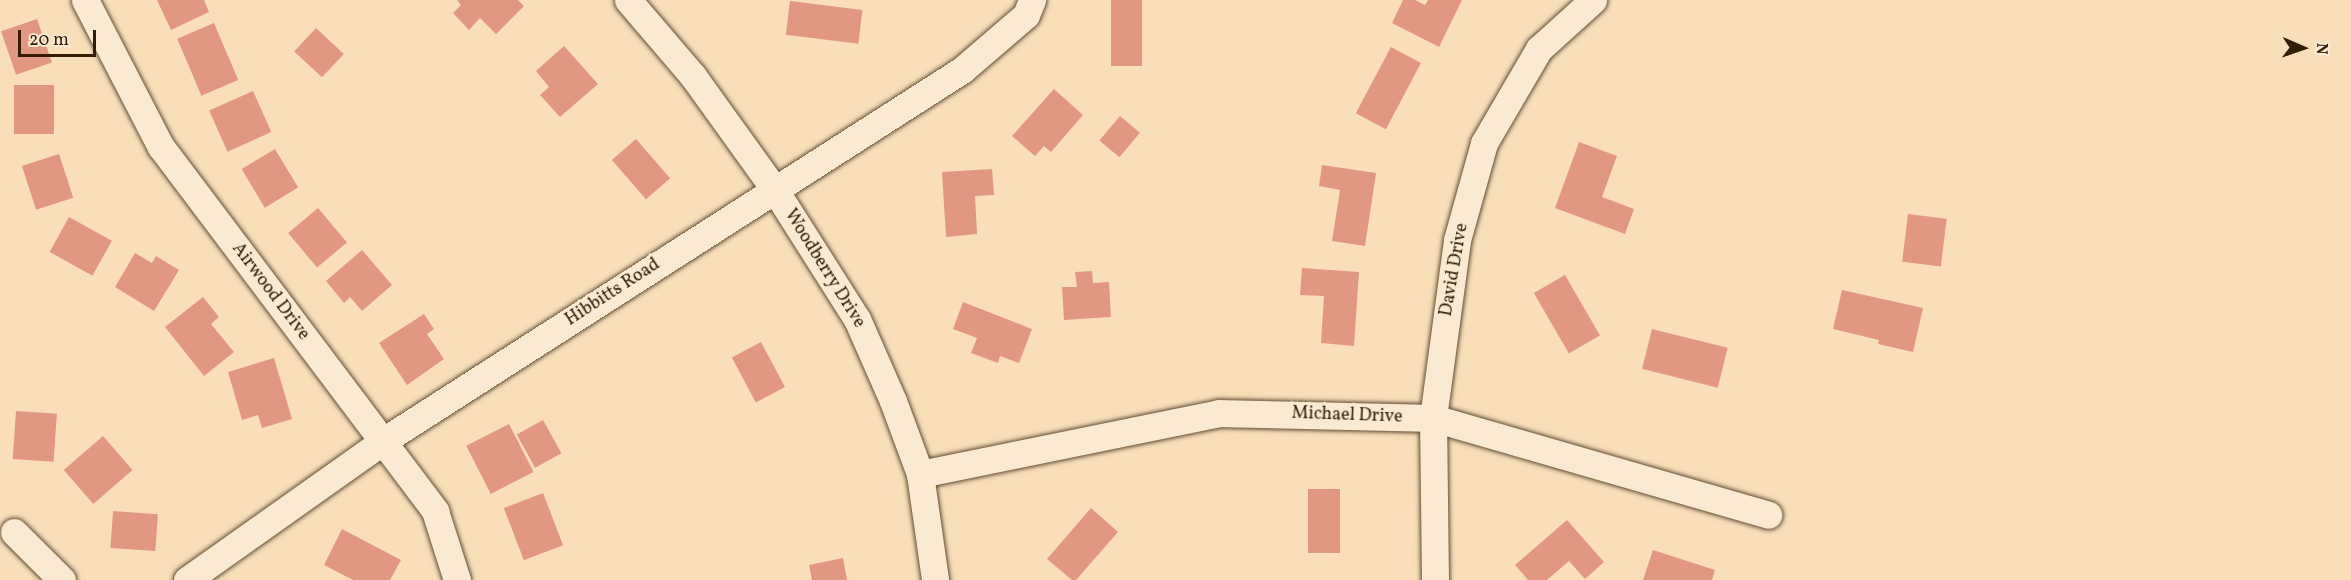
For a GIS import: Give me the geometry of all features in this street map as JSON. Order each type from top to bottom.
[{"type":"street","name":"Airwood Drive","points":[[85,0],[161,147],[435,512],[457,580]]},
{"type":"street","name":"Woodberry Drive","points":[[628,0],[693,76],[775,190],[857,319],[893,401],[920,474],[935,580]]},
{"type":"street","name":"Hibbitts Road","points":[[186,580],[383,441],[962,70],[1026,15],[1032,0]]},
{"type":"street","name":"David Drive","points":[[1435,580],[1433,418],[1457,240],[1484,143],[1539,49],[1593,0]]},
{"type":"street","name":"Michael Drive","points":[[920,474],[1220,413],[1433,418],[1768,514]]},
{"type":"street","points":[[14,532],[62,580]]},
{"type":"building","points":[[157,0],[204,0],[209,12],[171,30]]},
{"type":"building","points":[[457,0],[518,0],[524,6],[496,34],[480,18],[469,30],[453,13],[461,5]]},
{"type":"building","points":[[1111,0],[1142,0],[1142,66],[1111,66]]},
{"type":"building","points":[[1403,0],[1415,0],[1425,5],[1428,0],[1462,0],[1439,47],[1392,23]]},
{"type":"building","points":[[790,1],[862,10],[858,44],[786,35]]},
{"type":"building","points":[[37,19],[52,62],[16,75],[1,31]]},
{"type":"building","points":[[214,23],[238,80],[201,96],[177,39]]},
{"type":"building","points":[[316,28],[344,54],[322,77],[294,51]]},
{"type":"building","points":[[564,46],[598,84],[560,117],[540,95],[549,87],[536,71]]},
{"type":"building","points":[[1391,47],[1421,63],[1386,129],[1356,113]]},
{"type":"building","points":[[14,85],[54,85],[54,134],[14,134]]},
{"type":"building","points":[[1054,89],[1083,115],[1051,152],[1044,146],[1035,156],[1012,136]]},
{"type":"building","points":[[253,91],[271,132],[227,152],[209,111]]},
{"type":"building","points":[[1120,116],[1140,133],[1119,157],[1099,141]]},
{"type":"building","points":[[636,139],[670,178],[646,199],[612,160]]},
{"type":"building","points":[[1579,142],[1617,156],[1602,197],[1634,209],[1625,234],[1555,208]]},
{"type":"building","points":[[275,149],[298,188],[265,208],[242,169]]},
{"type":"building","points":[[59,154],[73,198],[36,210],[22,166]]},
{"type":"building","points":[[1322,165],[1376,173],[1365,246],[1332,241],[1340,190],[1319,186]]},
{"type":"building","points":[[992,169],[994,195],[975,196],[977,234],[946,237],[942,172]]},
{"type":"building","points":[[318,208],[347,242],[317,268],[288,233]]},
{"type":"building","points":[[1908,214],[1947,219],[1941,266],[1902,262]]},
{"type":"building","points":[[69,217],[112,241],[92,276],[50,252]]},
{"type":"building","points":[[362,250],[392,285],[362,311],[350,297],[344,303],[326,281]]},
{"type":"building","points":[[135,253],[152,263],[156,256],[179,270],[154,311],[115,287]]},
{"type":"building","points":[[1302,268],[1359,272],[1354,346],[1321,343],[1324,296],[1300,295]]},
{"type":"building","points":[[1092,271],[1093,283],[1109,282],[1111,317],[1064,320],[1062,287],[1077,287],[1075,272]]},
{"type":"building","points":[[1565,275],[1600,336],[1569,354],[1534,293]]},
{"type":"building","points":[[1842,290],[1923,308],[1913,352],[1878,344],[1879,340],[1833,329]]},
{"type":"building","points":[[203,297],[219,317],[211,324],[234,352],[204,376],[165,327]]},
{"type":"building","points":[[963,302],[1032,329],[1019,363],[1000,356],[998,363],[971,353],[977,338],[953,329]]},
{"type":"building","points":[[424,314],[434,329],[427,334],[444,359],[407,385],[379,343]]},
{"type":"building","points":[[1652,329],[1728,348],[1718,388],[1642,369]]},
{"type":"building","points":[[761,342],[785,387],[756,403],[732,357]]},
{"type":"building","points":[[274,358],[292,419],[262,428],[258,415],[242,420],[228,372]]},
{"type":"building","points":[[16,411],[57,414],[54,462],[13,459]]},
{"type":"building","points":[[543,420],[561,453],[535,468],[517,435]]},
{"type":"building","points":[[509,424],[534,472],[491,494],[466,446]]},
{"type":"building","points":[[103,436],[133,470],[93,504],[64,470]]},
{"type":"building","points":[[1308,489],[1340,489],[1340,553],[1308,553]]},
{"type":"building","points":[[543,493],[563,545],[524,560],[504,508]]},
{"type":"building","points":[[1091,508],[1118,532],[1076,580],[1072,580],[1047,559]]},
{"type":"building","points":[[113,511],[158,514],[155,551],[110,548]]},
{"type":"building","points":[[1567,520],[1604,562],[1585,579],[1569,561],[1547,580],[1528,580],[1515,565]]},
{"type":"building","points":[[342,529],[401,560],[390,580],[353,580],[324,565]]},
{"type":"building","points":[[1653,550],[1715,570],[1712,580],[1643,580]]},
{"type":"building","points":[[843,558],[847,580],[812,580],[809,565]]}]
